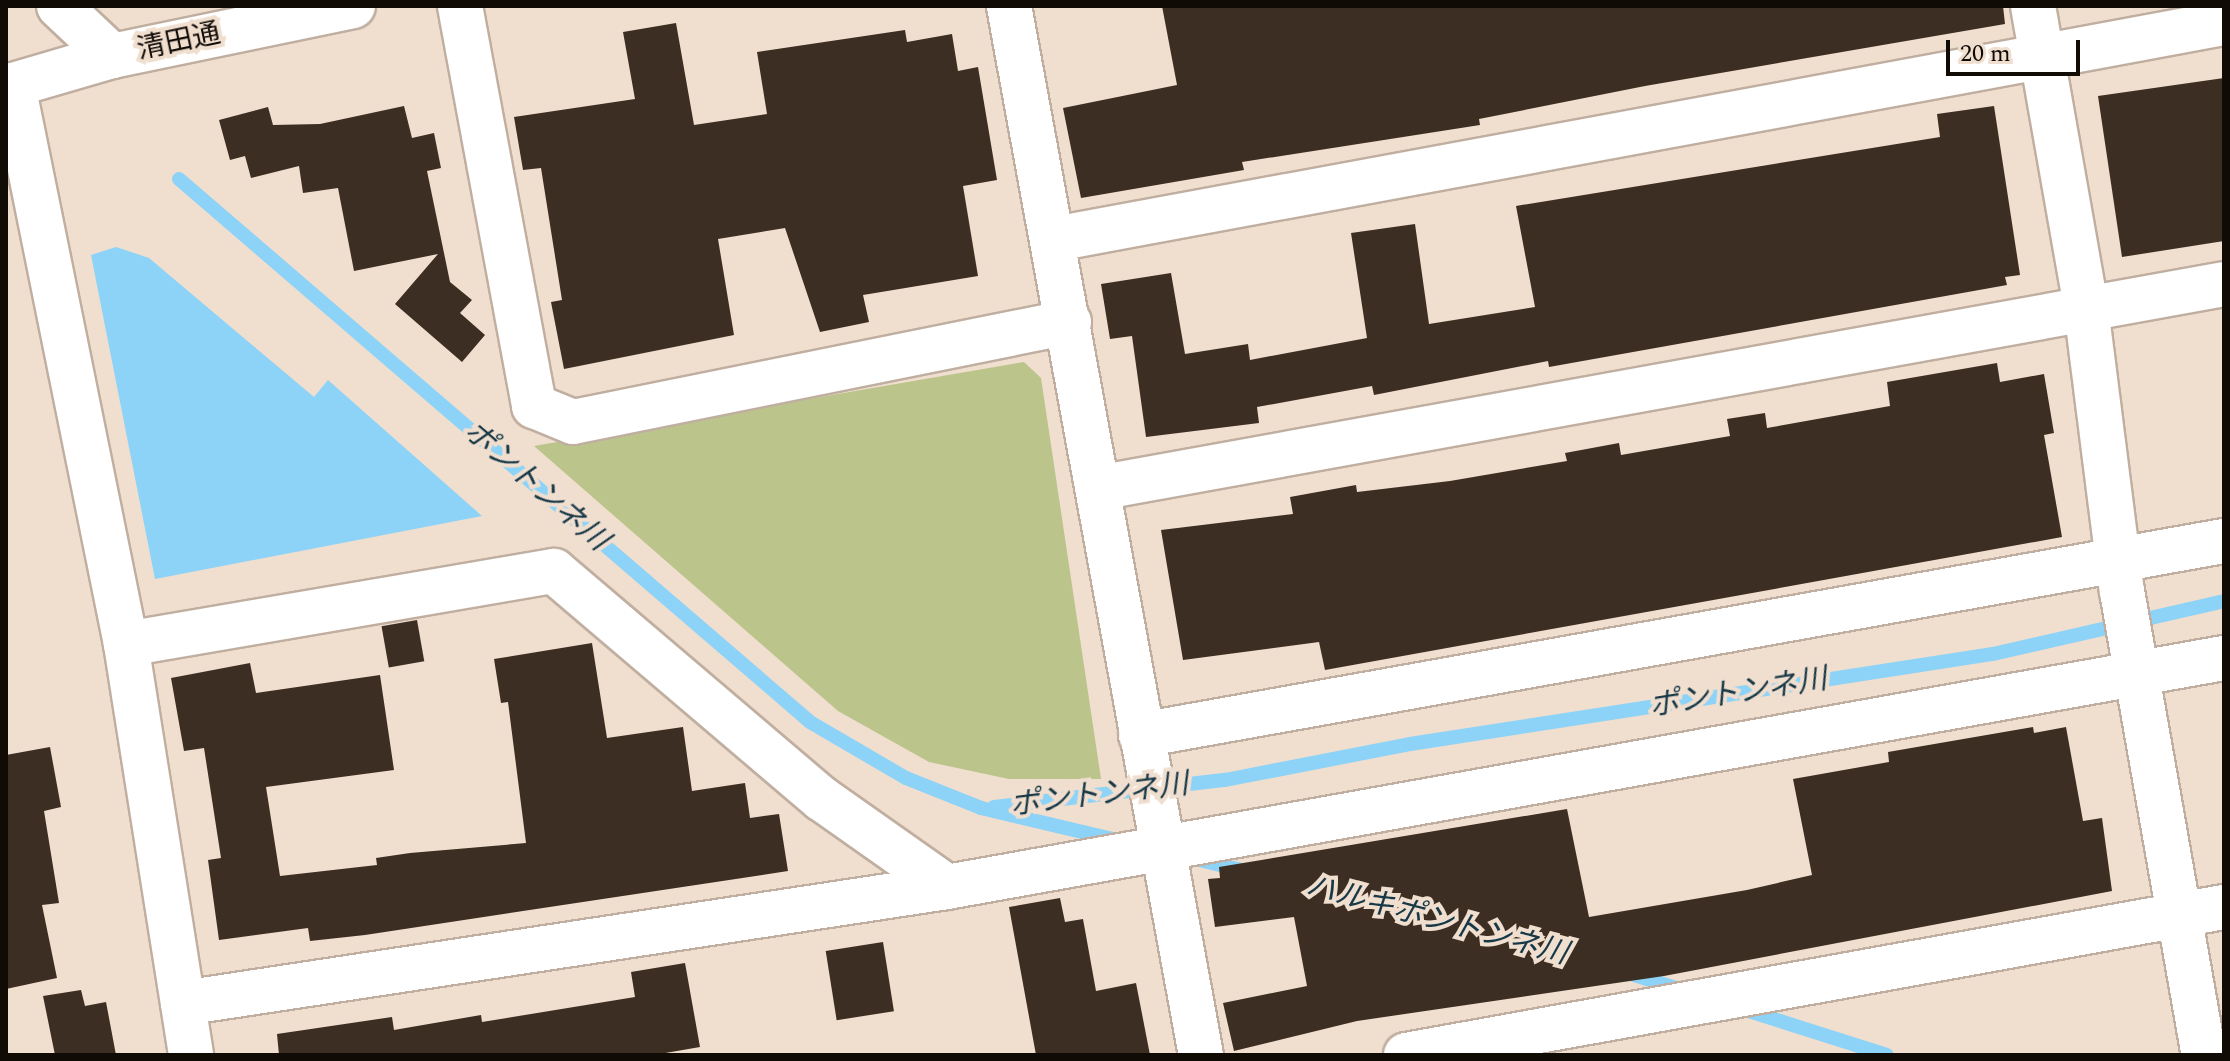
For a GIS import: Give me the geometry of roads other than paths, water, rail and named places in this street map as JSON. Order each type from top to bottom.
[{"type":"street","points":[[59,6],[112,56]]},
{"type":"street","name":"清田通","points":[[9,86],[112,56],[353,6]]},
{"type":"street","points":[[460,6],[534,406],[573,422],[1069,322]]},
{"type":"street","points":[[1009,6],[1055,239],[1201,1055]]},
{"type":"street","points":[[2033,6],[2086,308],[2120,578],[2182,915],[2204,1055]]},
{"type":"street","points":[[1055,239],[2224,23]]},
{"type":"street","points":[[9,86],[126,644],[191,1055]]},
{"type":"street","points":[[1098,488],[2224,284]]},
{"type":"street","points":[[1144,749],[2120,578],[2224,541]]},
{"type":"street","points":[[126,644],[554,571],[822,799],[947,887]]},
{"type":"street","points":[[183,1003],[947,887],[1161,834],[2135,665],[2224,658]]},
{"type":"street","points":[[1406,1055],[2224,907]]},
{"type":"water","points":[[116,247],[149,258],[314,397],[328,380],[482,516],[155,579],[91,255]]},
{"type":"waterway","name":"ポントンネ川","points":[[179,179],[810,722],[906,778],[981,808],[1121,841]]},
{"type":"waterway","name":"ポントンネ川","points":[[994,807],[1225,780],[1410,744],[1993,654],[2224,601]]},
{"type":"waterway","name":"ハルキポントンネ川","points":[[1191,858],[1241,870]]},
{"type":"waterway","name":"ハルキポントンネ川","points":[[1628,973],[1685,991]]},
{"type":"waterway","name":"ハルキポントンネ川","points":[[1739,1008],[1887,1055]]}]
